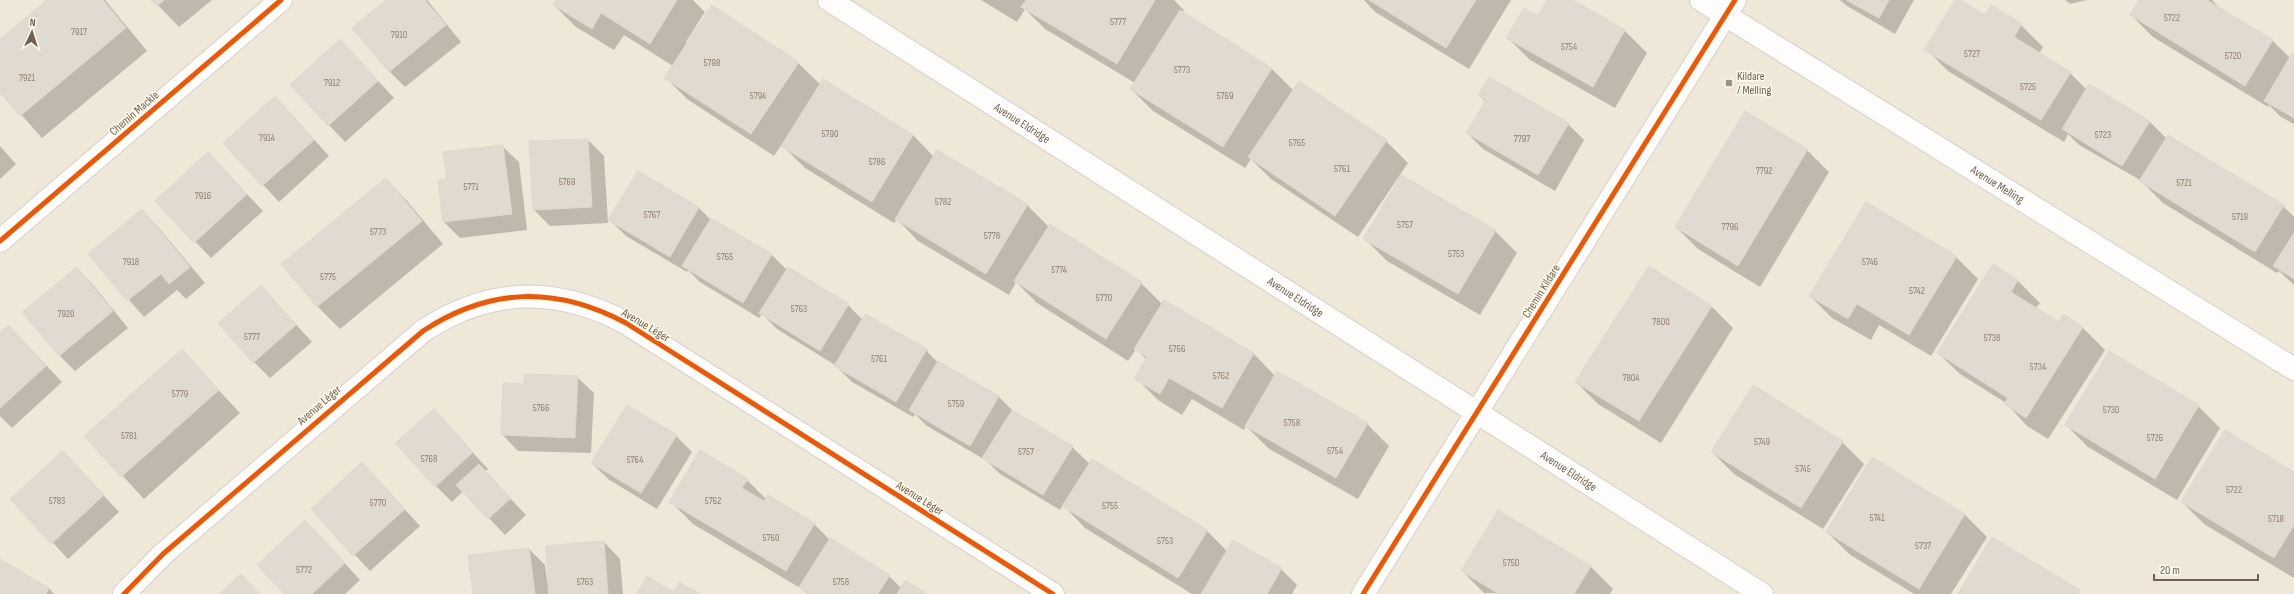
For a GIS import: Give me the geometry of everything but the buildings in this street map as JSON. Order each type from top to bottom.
[{"type":"street","name":"Chemin Mackle","points":[[0,241],[281,0]]},
{"type":"street","name":"Avenue Eldridge","points":[[829,0],[1477,411],[1762,594]]},
{"type":"street","name":"Avenue Melling","points":[[1701,0],[1731,8],[2294,369]]},
{"type":"street","name":"Chemin Kildare","points":[[1363,594],[1731,8]]},
{"type":"street","name":"Avenue Léger","points":[[124,594],[163,554],[423,330],[476,303],[494,299],[530,297],[570,301],[610,314],[626,323],[1053,594]]},
{"type":"shaded area","points":[[0,0],[2294,0],[2294,594],[0,594]]},
{"type":"cycle path","points":[[0,241],[281,0]]},
{"type":"cycle path","points":[[1363,594],[1735,0]]},
{"type":"cycle path","points":[[124,594],[163,554],[423,331],[448,317],[473,306],[498,299],[523,297],[549,298],[574,302],[600,311],[626,323],[1053,594]]},
{"type":"place","name":"Kildare / Melling","points":[[1729,83]]}]
